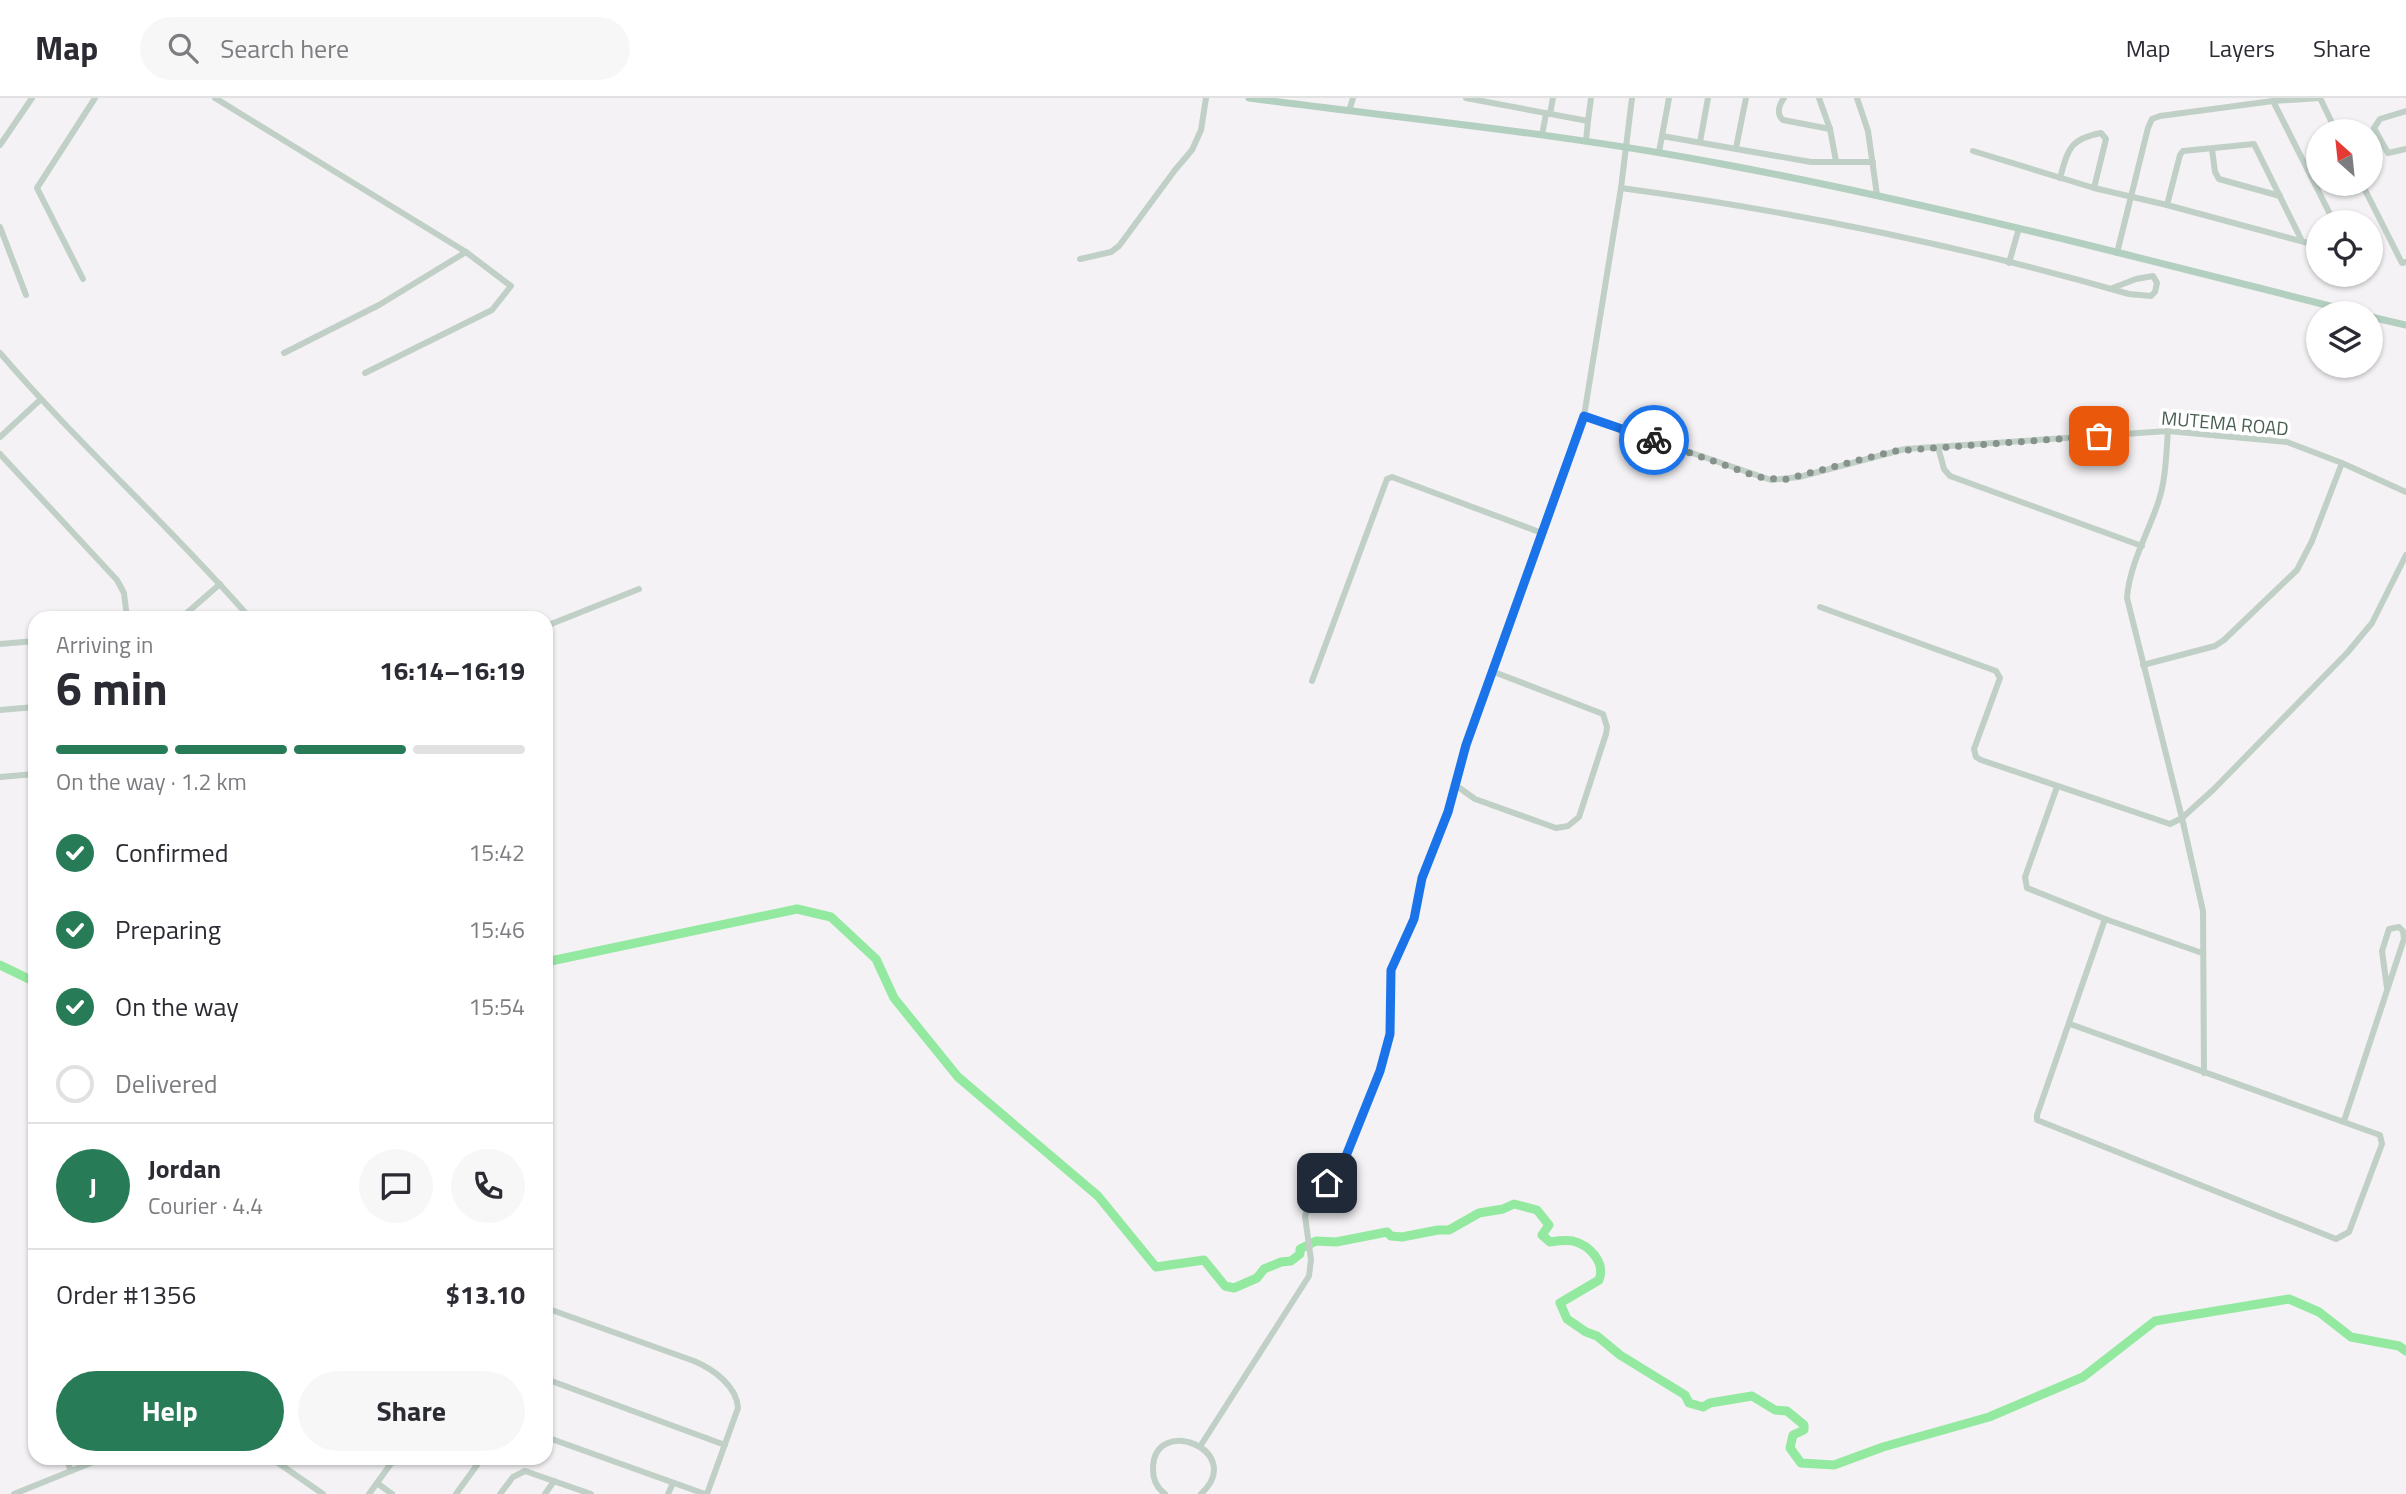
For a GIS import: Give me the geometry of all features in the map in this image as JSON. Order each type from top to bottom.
[{"type":"main road","points":[[1249,98],[1586,141],[1723,164],[1877,195],[2019,228],[2310,301]]},
{"type":"main road","points":[[2383,320],[2406,326]]},
{"type":"street","points":[[0,145],[32,98]]},
{"type":"street","points":[[83,279],[37,188],[95,98]]},
{"type":"street","points":[[215,98],[466,253],[512,286],[492,310],[365,373]]},
{"type":"street","points":[[1080,259],[1111,252],[1119,246],[1192,150],[1201,130],[1206,98]]},
{"type":"street","points":[[1349,111],[1353,98]]},
{"type":"street","points":[[1466,98],[1588,121]]},
{"type":"street","points":[[1516,107],[1517,98]]},
{"type":"street","points":[[1542,135],[1553,98]]},
{"type":"street","points":[[1586,141],[1591,98]]},
{"type":"street","points":[[1200,1445],[1309,1276],[1310,1249],[1305,1216],[1310,1205],[1344,1161],[1380,1071],[1390,1034],[1391,970],[1414,919],[1422,878],[1448,812],[1466,745],[1584,416],[1632,98]]},
{"type":"street","points":[[1659,152],[1669,98]]},
{"type":"street","points":[[1700,142],[1708,98]]},
{"type":"street","points":[[1736,148],[1746,98]]},
{"type":"street","points":[[1784,98],[1779,109],[1783,120],[1830,129]]},
{"type":"street","points":[[1819,98],[1830,129],[1836,160]]},
{"type":"street","points":[[1857,98],[1868,131],[1877,195]]},
{"type":"street","points":[[2117,253],[2152,119],[2273,101],[2320,98],[2330,119]]},
{"type":"street","points":[[2273,101],[2328,210]]},
{"type":"street","points":[[2406,111],[2380,119],[2374,128],[2388,153],[2406,149]]},
{"type":"street","points":[[2060,178],[2070,147],[2080,140],[2101,133],[2106,139],[2094,188]]},
{"type":"street","points":[[1662,136],[1811,162],[1873,162]]},
{"type":"street","points":[[2167,205],[2181,153],[2186,150],[2255,145],[2302,241]]},
{"type":"street","points":[[1723,164],[1727,148]]},
{"type":"street","points":[[2212,149],[2215,172],[2219,179],[2280,196]]},
{"type":"street","points":[[1973,151],[2094,188],[2306,242]]},
{"type":"street","points":[[1620,188],[1786,214],[2009,264],[2110,289],[2148,297],[2155,292],[2157,283],[2153,276],[2147,276],[2110,289]]},
{"type":"street","points":[[2368,196],[2402,263],[2406,262]]},
{"type":"street","points":[[0,227],[26,295]]},
{"type":"street","points":[[2009,264],[2019,228]]},
{"type":"street","points":[[284,353],[379,305],[466,253]]},
{"type":"street","points":[[0,352],[40,400],[244,611]]},
{"type":"street","points":[[0,437],[40,400]]},
{"type":"street","name":"MUTEMA ROAD","points":[[1584,416],[1771,480],[1799,477],[1894,451],[2168,431],[2287,442],[2406,492]]},
{"type":"street","points":[[2168,431],[2163,487],[2129,582],[2127,598],[2203,911],[2204,1073]]},
{"type":"street","points":[[1938,447],[1944,469],[1950,476],[2142,546]]},
{"type":"street","points":[[0,454],[117,580],[124,593],[126,611]]},
{"type":"street","points":[[2143,665],[2215,646],[2288,580],[2297,570],[2312,541],[2342,463]]},
{"type":"street","points":[[1312,681],[1387,479],[1392,477],[1542,533]]},
{"type":"street","points":[[1820,607],[1996,671],[2000,678],[1973,749],[1976,757],[2170,824],[2182,818],[2214,789],[2352,648],[2372,623],[2406,555]]},
{"type":"street","points":[[189,611],[220,584]]},
{"type":"street","points":[[553,623],[639,589]]},
{"type":"street","points":[[0,644],[28,642]]},
{"type":"street","points":[[1454,784],[1475,799],[1556,828],[1568,826],[1579,817],[1606,734],[1607,727],[1602,714],[1494,672]]},
{"type":"street","points":[[0,710],[28,708]]},
{"type":"street","points":[[0,777],[28,775]]},
{"type":"street","points":[[2057,787],[2025,877],[2025,885],[2030,890],[2105,919],[2202,953]]},
{"type":"street","points":[[2070,1024],[2379,1135],[2382,1142],[2349,1232],[2336,1239],[2039,1121],[2036,1115],[2105,919]]},
{"type":"street","points":[[2344,1121],[2388,988],[2404,939],[2403,931],[2399,927],[2389,929],[2382,946],[2388,988]]},
{"type":"street","points":[[553,1311],[712,1369],[731,1390],[738,1404],[726,1445],[706,1494],[553,1440]]},
{"type":"street","points":[[553,1382],[726,1445]]},
{"type":"street","points":[[1164,1494],[1153,1478],[1153,1464],[1159,1450],[1172,1442],[1187,1440],[1200,1445],[1210,1455],[1213,1468],[1211,1482],[1201,1494]]},
{"type":"street","points":[[69,1465],[71,1471]]},
{"type":"street","points":[[14,1494],[86,1465]]},
{"type":"street","points":[[281,1465],[323,1494]]},
{"type":"street","points":[[369,1494],[390,1465]]},
{"type":"street","points":[[456,1494],[477,1465]]},
{"type":"street","points":[[500,1494],[513,1477],[521,1472],[533,1472],[589,1494]]},
{"type":"street","points":[[545,1494],[554,1481]]},
{"type":"street","points":[[377,1483],[392,1494]]},
{"type":"street","points":[[668,1494],[673,1483]]},
{"type":"waterway","points":[[553,961],[797,909],[831,917],[876,959],[894,998],[958,1077],[1098,1196],[1156,1267],[1204,1260],[1225,1286],[1234,1288],[1257,1278],[1264,1269],[1291,1261],[1300,1254],[1300,1249],[1316,1241],[1336,1242],[1387,1232],[1391,1236],[1402,1237],[1449,1230],[1479,1213],[1503,1209],[1514,1204],[1537,1210],[1549,1225],[1542,1235],[1550,1242],[1573,1241],[1585,1246],[1595,1255],[1600,1267],[1599,1280],[1560,1303],[1567,1319],[1685,1395],[1689,1403],[1703,1407],[1710,1403],[1752,1396],[1775,1410],[1787,1411],[1804,1425],[1804,1430],[1793,1435],[1790,1448],[1801,1463],[1834,1465],[1883,1447],[1989,1417],[2083,1377],[2155,1321],[2289,1299],[2319,1312],[2351,1337],[2399,1346],[2406,1351]]},
{"type":"waterway","points":[[0,965],[28,979]]},
{"type":"way so far","points":[[1654,440],[1758,477],[1783,480],[1905,449],[2099,436]]},
{"type":"route","points":[[1327,1183],[1344,1161],[1380,1071],[1390,1034],[1391,970],[1414,919],[1422,878],[1448,812],[1466,745],[1584,416],[1654,440]]}]
